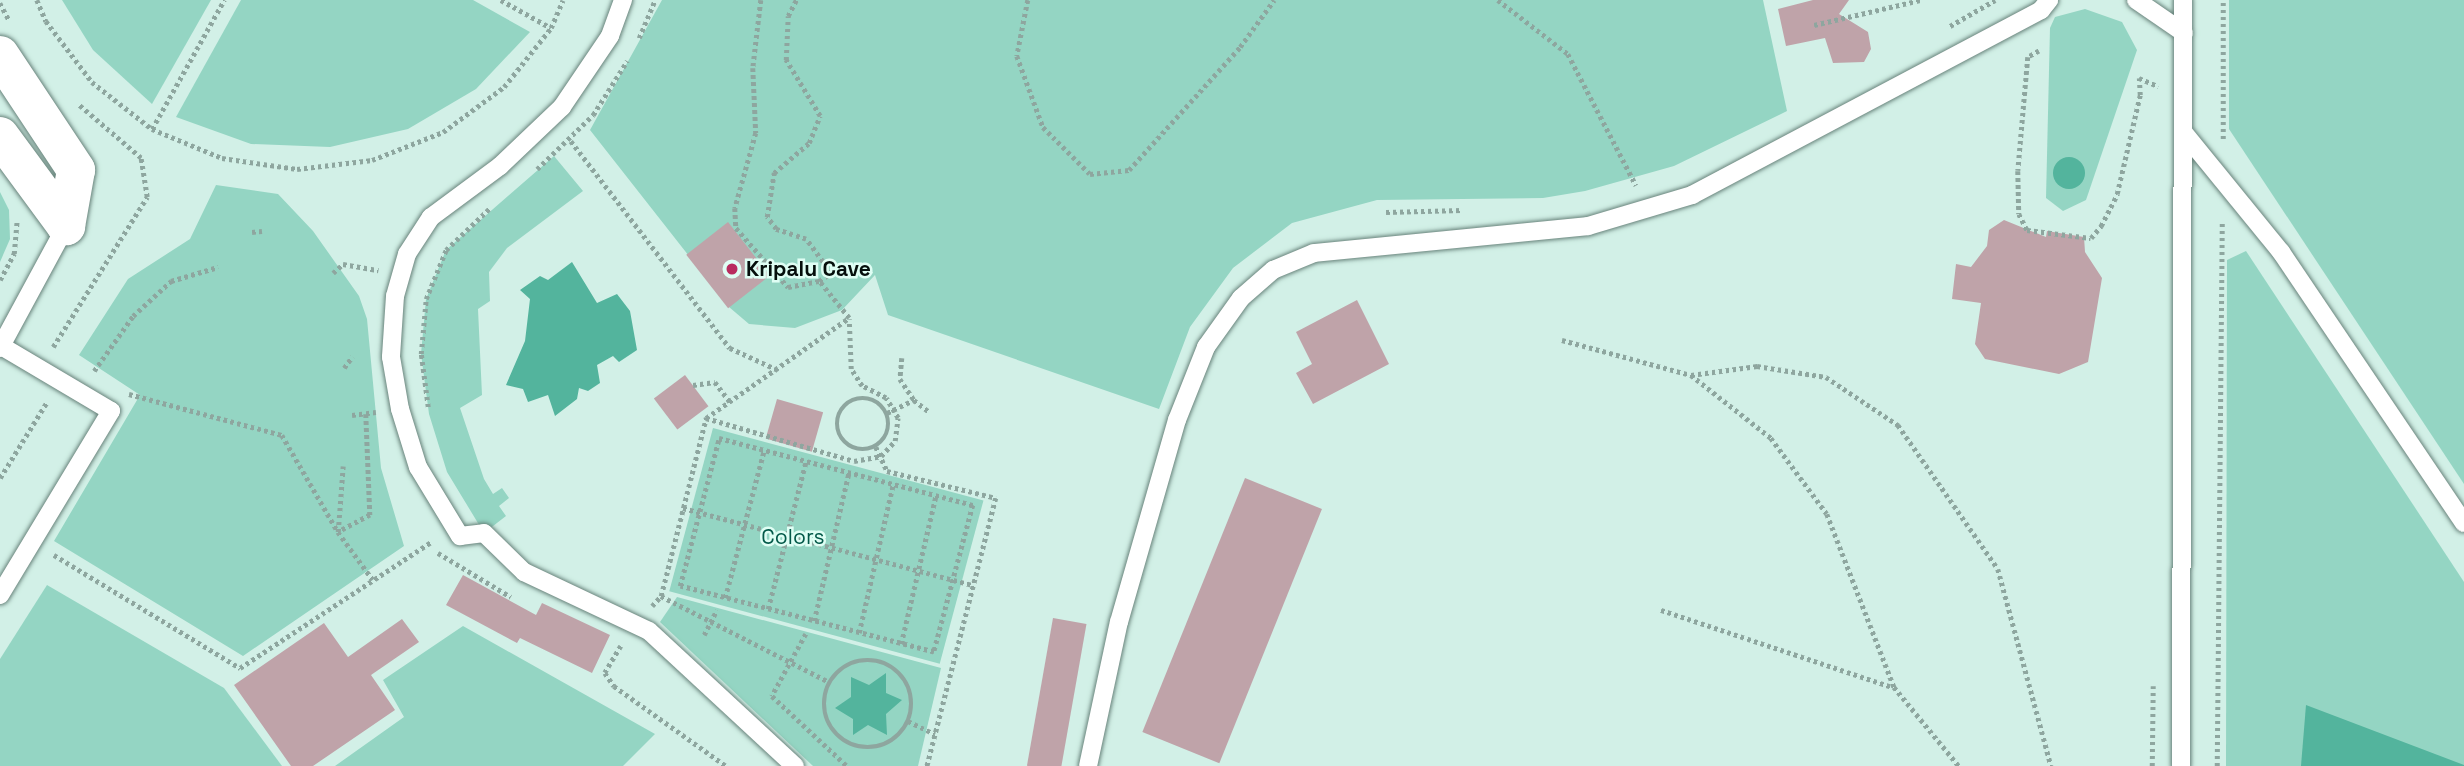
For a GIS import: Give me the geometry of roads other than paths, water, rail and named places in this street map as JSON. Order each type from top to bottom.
[{"type":"street","points":[[0,55],[76,170],[66,226]]},
{"type":"street","points":[[0,136],[66,226]]},
{"type":"lane","points":[[623,0],[610,36],[562,107],[500,166],[431,217],[407,254],[398,286],[391,357],[418,467],[460,536],[484,533],[524,572],[638,626],[795,766]]},
{"type":"lane","points":[[1088,766],[1119,622],[1177,420],[1206,347],[1241,298],[1273,270],[1314,253],[1575,228],[1692,195],[2041,10],[2049,0]]},
{"type":"lane","points":[[2136,0],[2184,33]]},
{"type":"lane","points":[[2181,766],[2183,0]]},
{"type":"lane","points":[[2184,133],[2281,252],[2464,523]]},
{"type":"lane","points":[[0,595],[111,411],[0,347],[66,226]]},
{"type":"place","name":"Kripalu Cave","points":[[732,269]]},
{"type":"park label","name":"Colors","points":[[793,537]]}]
